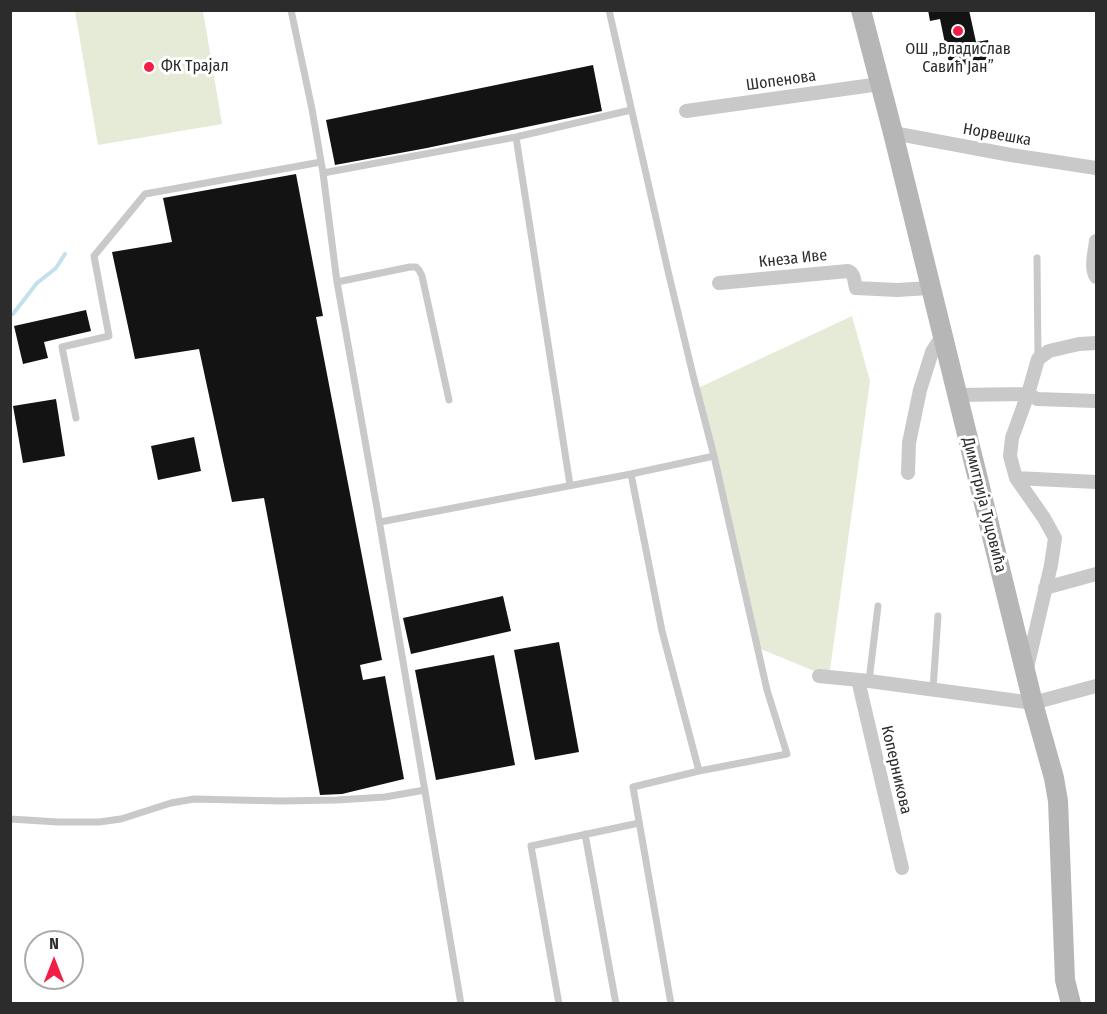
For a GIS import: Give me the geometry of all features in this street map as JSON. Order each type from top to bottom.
[{"type":"street","name":"Димитрија Туцовића","points":[[861,10],[1033,703],[1054,778],[1058,801],[1065,980],[1071,1004]]},
{"type":"street","name":"Шопенова","points":[[686,111],[880,84]]},
{"type":"street","name":"Норвешка","points":[[893,133],[1096,168]]},
{"type":"street","points":[[1096,241],[1094,260],[1096,277]]},
{"type":"street","name":"Кнеза Иве","points":[[719,283],[848,270],[854,276],[856,288],[897,290],[930,288]]},
{"type":"street","points":[[908,473],[909,443],[920,390],[932,352],[943,339]]},
{"type":"street","points":[[1026,672],[1051,565],[1055,538],[1016,478],[1011,465],[1010,447],[1038,359],[1049,351],[1079,344],[1096,343]]},
{"type":"street","points":[[956,395],[1028,394],[1037,399],[1096,401]]},
{"type":"street","points":[[1016,478],[1096,482]]},
{"type":"street","points":[[1045,588],[1096,574]]},
{"type":"street","points":[[819,676],[1033,703],[1096,686]]},
{"type":"street","name":"Коперникова","points":[[864,680],[902,868]]},
{"type":"lane","points":[[291,10],[312,109],[337,282],[461,1004]]},
{"type":"lane","points":[[609,10],[767,690],[787,754],[699,771],[633,787],[671,1004]]},
{"type":"lane","points":[[323,174],[516,137],[631,110]]},
{"type":"lane","points":[[516,137],[570,485]]},
{"type":"lane","points":[[76,418],[62,346],[109,336],[94,256],[145,194],[321,162]]},
{"type":"lane","points":[[1037,258],[1038,359]]},
{"type":"lane","points":[[337,282],[410,267],[416,267],[419,270],[449,400]]},
{"type":"lane","points":[[380,522],[714,456]]},
{"type":"lane","points":[[630,474],[662,631],[699,771]]},
{"type":"lane","name":"Коперникова","points":[[864,680],[878,606]]},
{"type":"lane","points":[[933,689],[938,616]]},
{"type":"lane","points":[[10,819],[99,822],[121,819],[171,803],[194,799],[337,800],[385,797],[425,790]]},
{"type":"lane","points":[[559,1004],[531,846],[639,823]]},
{"type":"lane","points":[[585,834],[616,1004]]},
{"type":"green space","name":"ФК Трајал","points":[[75,11],[203,11],[222,124],[98,145]]},
{"type":"green space","points":[[852,316],[870,381],[829,677],[758,648],[698,388]]},
{"type":"building","name":"ОШ „Владислав Савић Јан”","points":[[928,10],[969,10],[976,42],[988,40],[992,59],[950,68],[940,19],[930,21]]},
{"type":"building","points":[[593,65],[602,111],[335,165],[326,120]]},
{"type":"building","points":[[296,174],[323,316],[316,317],[382,660],[360,665],[363,680],[385,676],[404,779],[342,794],[320,795],[264,498],[232,502],[199,349],[135,359],[112,252],[172,242],[163,198]]},
{"type":"building","points":[[86,310],[91,331],[44,342],[48,358],[23,364],[14,326]]},
{"type":"building","points":[[56,399],[65,456],[23,463],[13,406]]},
{"type":"building","points":[[194,437],[201,471],[158,480],[151,446]]},
{"type":"building","points":[[503,596],[511,631],[411,654],[403,618]]},
{"type":"building","points":[[559,642],[579,752],[535,760],[514,650]]},
{"type":"building","points":[[494,655],[515,765],[436,780],[415,670]]},
{"type":"waterway","points":[[10,314],[13,314],[37,283],[56,268],[65,254]]},
{"type":"place","name":"ОШ „Владислав Савић Јан”","points":[[958,31]]},
{"type":"place","name":"ФК Трајал","points":[[149,67]]}]
